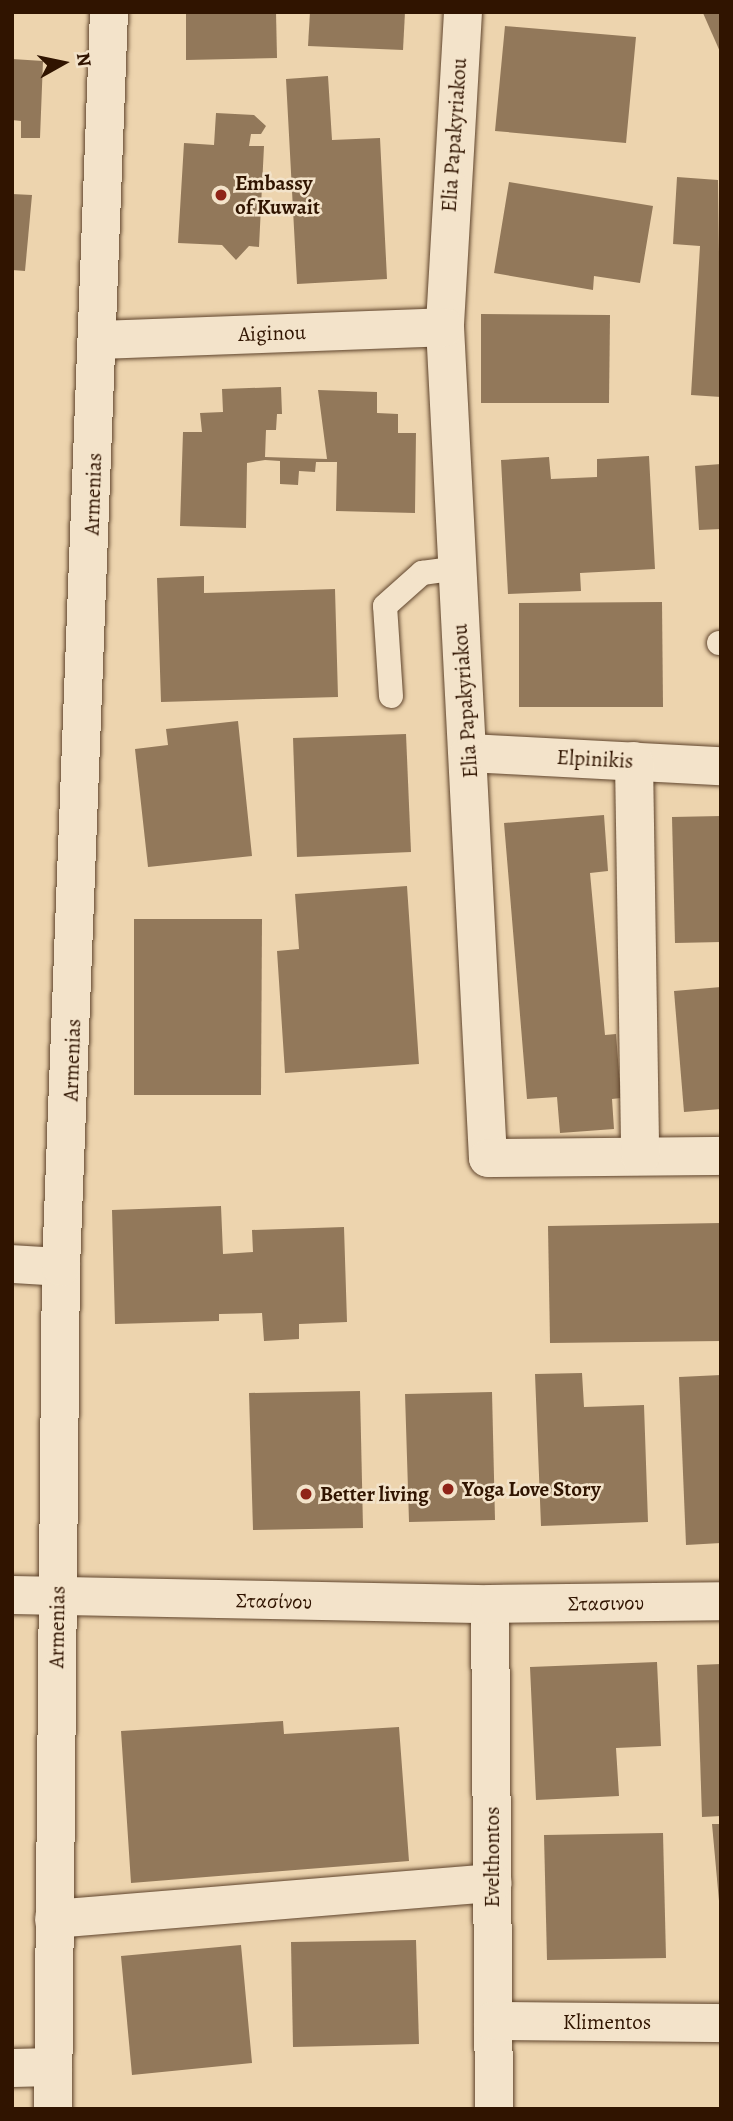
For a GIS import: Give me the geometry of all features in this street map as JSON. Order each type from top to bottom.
[{"type":"street","name":"Armenias","points":[[53,2109],[61,1267],[99,340],[109,12]]},
{"type":"street","name":"Elia Papakyriakou","points":[[463,12],[444,327],[456,568],[469,753],[488,1158],[721,1156]]},
{"type":"street","name":"Aiginou","points":[[99,340],[444,327]]},
{"type":"street","name":"Elpinikis","points":[[469,753],[721,766]]},
{"type":"street","points":[[634,761],[640,1156]]},
{"type":"street","points":[[12,1264],[61,1267]]},
{"type":"street","points":[[12,1595],[57,1597]]},
{"type":"street","name":"Στασίνου","points":[[57,1597],[490,1604]]},
{"type":"street","name":"Στασινου","points":[[490,1604],[721,1601]]},
{"type":"street","name":"Evelthontos","points":[[490,1604],[494,2109]]},
{"type":"street","points":[[54,1919],[493,1883]]},
{"type":"street","name":"Klimentos","points":[[493,2021],[721,2023]]},
{"type":"street","points":[[12,2068],[53,2067]]},
{"type":"lane","points":[[391,696],[385,606],[422,573],[456,568]]},
{"type":"building","points":[[186,12],[276,12],[277,58],[186,60]]},
{"type":"building","points":[[310,12],[405,12],[403,50],[308,46]]},
{"type":"building","points":[[721,12],[721,54],[703,13]]},
{"type":"building","points":[[505,26],[636,37],[626,143],[495,131]]},
{"type":"building","points":[[12,59],[43,61],[40,138],[21,138],[21,121],[12,120]]},
{"type":"building","points":[[328,76],[332,140],[380,138],[387,279],[297,284],[286,79]]},
{"type":"building","name":"Embassy of Kuwait","points":[[216,113],[254,115],[266,126],[261,134],[251,134],[249,146],[264,146],[259,247],[249,246],[236,260],[222,245],[178,243],[184,143],[214,145]]},
{"type":"building","points":[[677,177],[718,180],[721,397],[691,395],[700,246],[673,244]]},
{"type":"building","points":[[509,182],[653,206],[640,283],[594,276],[593,290],[494,273]]},
{"type":"building","points":[[12,194],[32,195],[25,271],[12,270]]},
{"type":"building","points":[[481,314],[610,315],[609,403],[481,403]]},
{"type":"building","points":[[281,387],[282,414],[277,414],[276,430],[266,430],[265,457],[327,459],[318,390],[377,392],[377,413],[398,414],[398,433],[416,433],[415,513],[336,511],[337,462],[316,462],[315,472],[299,471],[298,485],[280,484],[280,461],[265,460],[247,463],[246,528],[180,526],[183,432],[202,432],[200,413],[223,412],[222,389]]},
{"type":"building","points":[[649,456],[655,569],[580,573],[581,591],[508,594],[501,460],[549,457],[551,479],[597,477],[597,459]]},
{"type":"building","points":[[721,464],[721,529],[699,530],[695,466]]},
{"type":"building","points":[[204,576],[204,593],[335,589],[338,697],[161,702],[157,578]]},
{"type":"building","points":[[662,602],[663,707],[519,707],[519,603]]},
{"type":"building","points":[[238,721],[252,856],[148,867],[135,749],[168,745],[166,729]]},
{"type":"building","points":[[406,734],[411,852],[297,857],[293,738]]},
{"type":"building","points":[[604,815],[608,871],[590,873],[605,1035],[616,1034],[621,1098],[612,1099],[614,1129],[560,1133],[557,1097],[527,1099],[504,823]]},
{"type":"building","points":[[721,816],[721,942],[675,943],[672,817]]},
{"type":"building","points":[[407,886],[419,1064],[285,1073],[277,951],[299,949],[295,894]]},
{"type":"building","points":[[134,919],[262,919],[261,1095],[134,1095]]},
{"type":"building","points":[[721,987],[721,1109],[684,1112],[674,991]]},
{"type":"building","points":[[221,1206],[223,1254],[253,1252],[252,1230],[344,1227],[347,1322],[299,1324],[299,1339],[264,1341],[262,1313],[219,1314],[219,1321],[115,1324],[112,1210]]},
{"type":"building","points":[[721,1223],[721,1341],[550,1343],[548,1226]]},
{"type":"building","points":[[582,1373],[584,1407],[644,1405],[648,1522],[541,1526],[535,1374]]},
{"type":"building","points":[[721,1375],[721,1543],[686,1545],[679,1377]]},
{"type":"building","points":[[360,1391],[363,1528],[253,1530],[249,1393]]},
{"type":"building","points":[[492,1392],[495,1520],[409,1522],[405,1394]]},
{"type":"building","points":[[657,1662],[661,1746],[616,1748],[619,1796],[536,1800],[530,1667]]},
{"type":"building","points":[[721,1664],[721,1816],[702,1817],[697,1665]]},
{"type":"building","points":[[283,1721],[284,1734],[399,1727],[409,1861],[131,1883],[121,1731]]},
{"type":"building","points":[[712,1824],[721,1824],[721,1901],[719,1901]]},
{"type":"building","points":[[663,1833],[666,1958],[547,1960],[544,1835]]},
{"type":"building","points":[[416,1940],[419,2044],[293,2047],[291,1942]]},
{"type":"building","points":[[241,1945],[252,2063],[132,2075],[121,1956]]},
{"type":"place","name":"Embassy of Kuwait","points":[[221,195]]},
{"type":"place","name":"Yoga Love Story","points":[[448,1489]]},
{"type":"place","name":"Better living","points":[[306,1494]]}]
